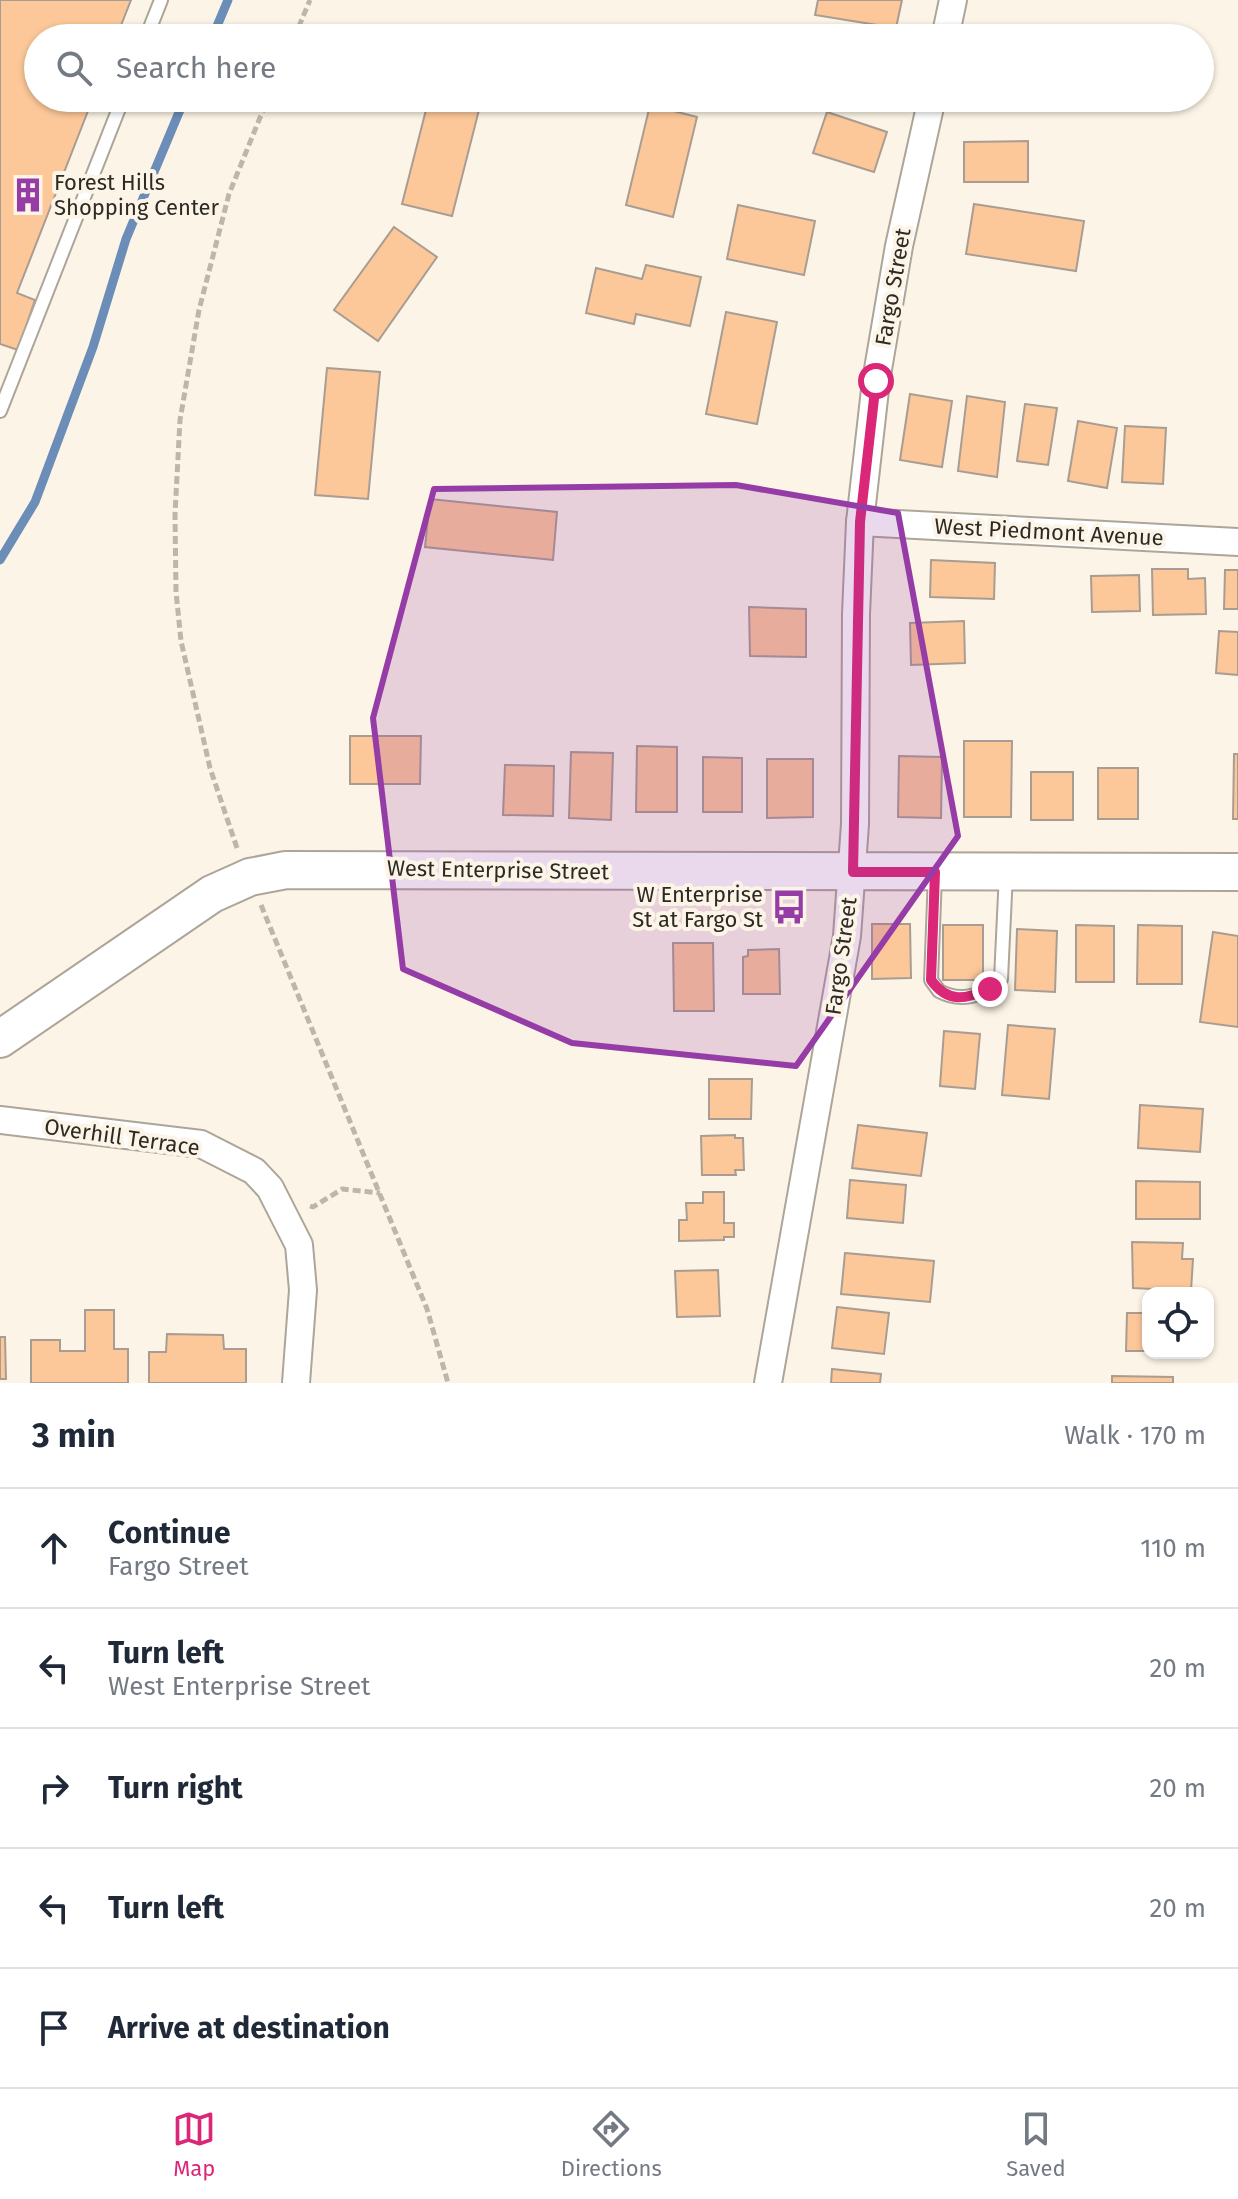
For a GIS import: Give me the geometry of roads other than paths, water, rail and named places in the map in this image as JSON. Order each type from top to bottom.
[{"type":"street","points":[[948,24],[953,0]]},
{"type":"street","name":"Fargo Street","points":[[768,1383],[847,936],[853,872],[860,522],[876,381],[899,246],[929,112]]},
{"type":"street","name":"West Piedmont Avenue","points":[[860,522],[1238,542]]},
{"type":"street","name":"West Enterprise Street","points":[[0,1039],[212,894],[267,873],[309,868],[1238,872]]},
{"type":"street","name":"Overhill Terrace","points":[[0,1120],[201,1144],[254,1171],[272,1192],[299,1245],[303,1290],[296,1383]]},
{"type":"lane","points":[[152,24],[161,0]]},
{"type":"lane","points":[[0,411],[117,112]]},
{"type":"lane","points":[[935,872],[931,980],[946,995],[964,998],[990,989],[1001,979],[1006,872]]},
{"type":"waterway","points":[[218,24],[228,0]]},
{"type":"waterway","points":[[0,560],[35,502],[93,347],[126,239],[179,112]]},
{"type":"place","name":"Forest Hills Shopping Center","points":[[28,195]]},
{"type":"place","name":"W Enterprise St at Fargo St","points":[[789,907]]}]
